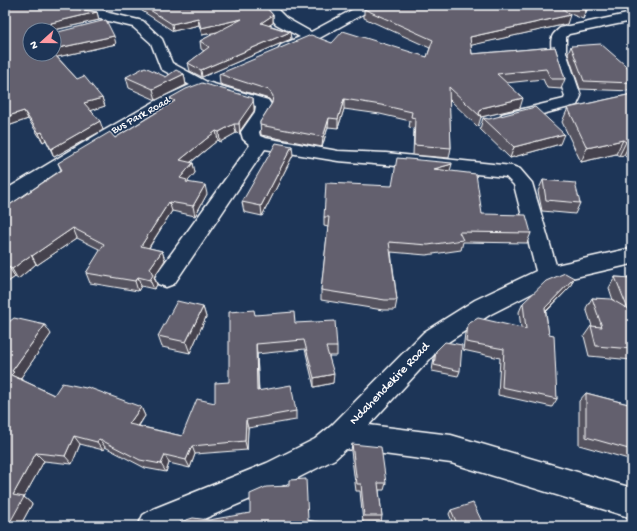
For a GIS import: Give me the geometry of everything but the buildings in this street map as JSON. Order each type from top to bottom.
[{"type":"street","points":[[89,5],[98,13],[118,20],[138,24],[157,42],[166,66],[202,86],[264,104],[263,112],[250,132],[252,139],[260,143],[338,156],[505,170],[513,173],[523,183],[548,275]]},
{"type":"street","points":[[266,5],[284,24],[311,37]]},
{"type":"street","points":[[275,53],[311,37],[370,5]]},
{"type":"street","points":[[616,7],[632,16]]},
{"type":"street","points":[[493,122],[571,102],[573,96],[560,52],[559,36],[565,31],[574,28],[632,16]]},
{"type":"street","points":[[97,25],[118,20]]},
{"type":"street","name":"Bus Park Road","points":[[5,199],[117,129],[181,94],[224,76]]},
{"type":"street","points":[[166,278],[260,143]]},
{"type":"street","name":"Ndahendekire Road","points":[[154,526],[164,520],[276,474],[325,449],[341,435],[433,339],[483,306],[548,275],[632,256]]},
{"type":"street","points":[[341,435],[451,449],[632,503]]}]
